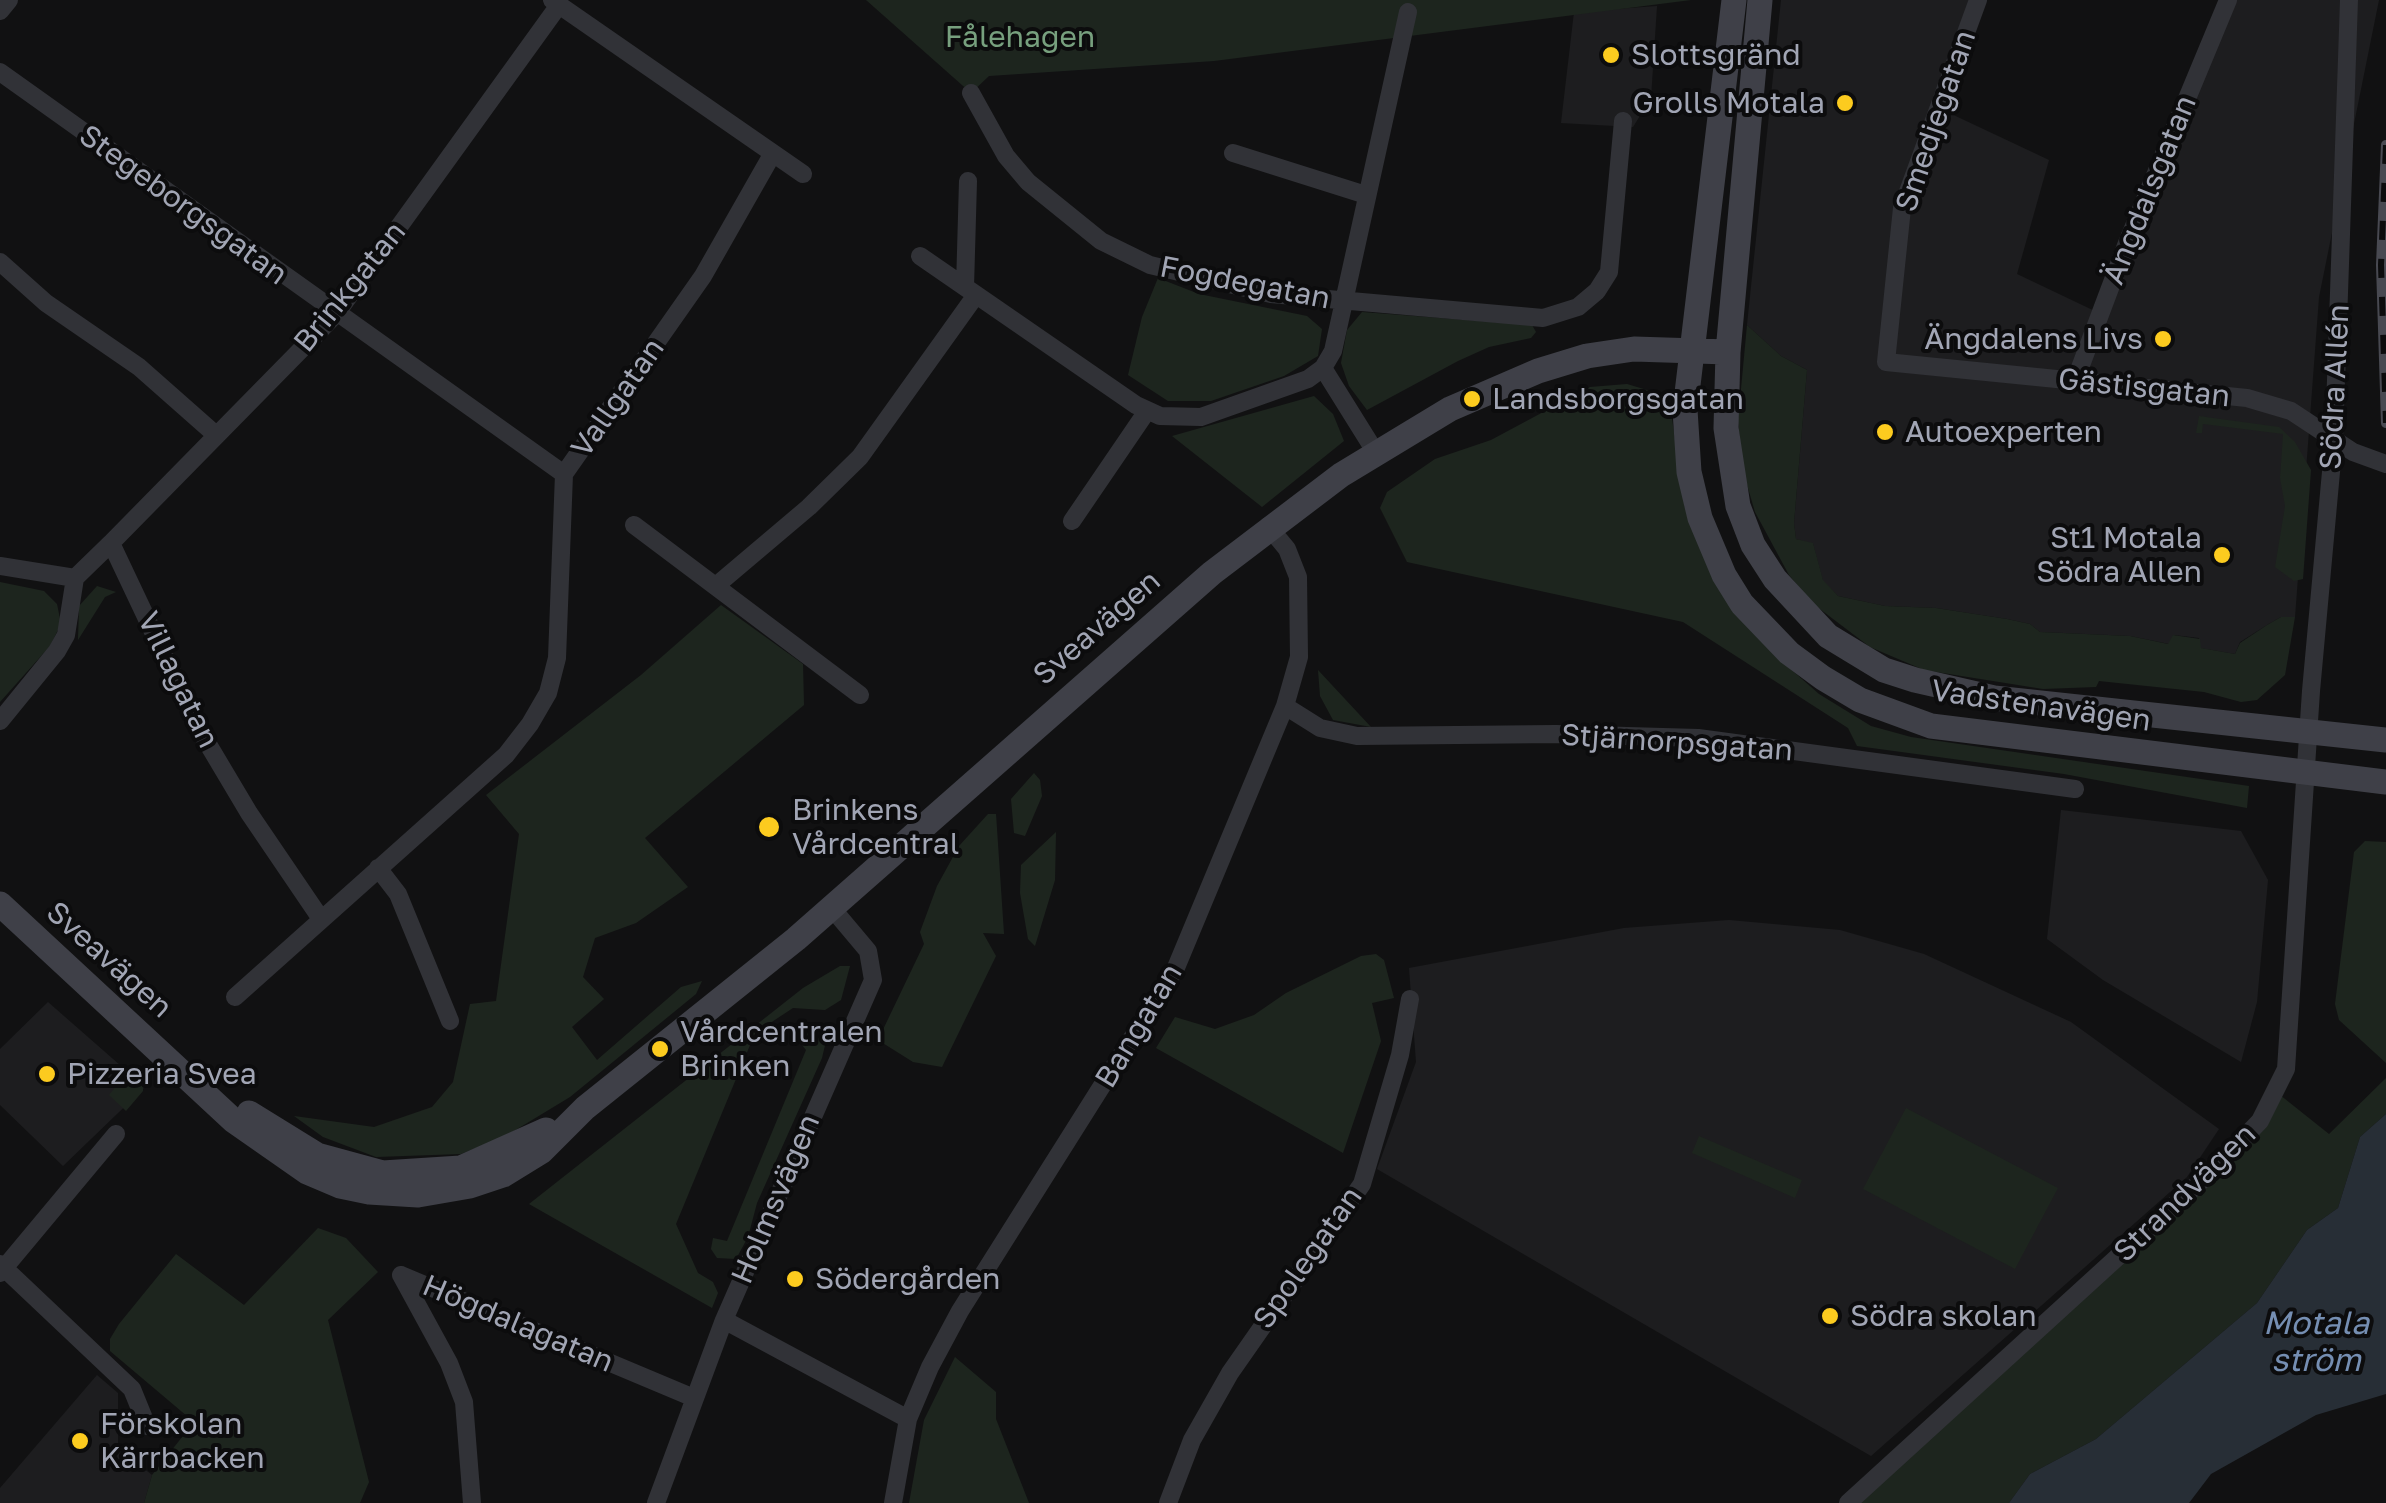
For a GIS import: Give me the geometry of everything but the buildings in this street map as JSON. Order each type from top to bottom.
[{"type":"main road","name":"Vadstenavägen","points":[[1734,0],[1685,410],[1689,472],[1710,546],[1724,576],[1760,626],[1823,678],[1860,700],[1932,726],[2386,782]]},
{"type":"main road","name":"Vadstenavägen","points":[[1760,0],[1728,352],[1729,468],[1753,545],[1802,610],[1855,655],[1915,680],[1994,698],[2386,740]]},
{"type":"main road","name":"Sveavägen","points":[[0,904],[176,1063],[318,1155],[383,1173],[462,1168],[494,1156],[585,1108],[831,907],[1030,728],[1268,526],[1376,453],[1450,409],[1538,371],[1587,356],[1634,348],[1728,352]]},
{"type":"street","points":[[0,11],[9,0]]},
{"type":"street","name":"Smedjegatan","points":[[1886,362],[1902,208],[1978,0]]},
{"type":"street","name":"Ängdalsgatan","points":[[2076,381],[2127,242],[2228,0]]},
{"type":"street","name":"Södra Allén","points":[[2306,774],[2334,439],[2350,0]]},
{"type":"street","points":[[555,2],[803,174]]},
{"type":"street","name":"Brinkgatan","points":[[110,542],[336,314],[555,2]]},
{"type":"street","points":[[920,256],[1147,411],[1174,419],[1201,417],[1308,379],[1323,368],[1333,351],[1408,12]]},
{"type":"street","name":"Stegeborgsgatan","points":[[0,72],[564,474]]},
{"type":"street","name":"Fogdegatan","points":[[971,93],[1006,156],[1028,182],[1101,241],[1150,266],[1224,286],[1341,303],[1543,318],[1569,313],[1604,282],[1611,263],[1623,121]]},
{"type":"street","name":"Vallgatan","points":[[235,997],[506,755],[530,724],[548,693],[558,658],[564,474],[703,276],[773,153]]},
{"type":"street","points":[[1233,153],[1366,195]]},
{"type":"street","points":[[718,584],[809,507],[860,457],[970,291],[968,181]]},
{"type":"street","points":[[0,262],[46,303],[138,367],[216,434]]},
{"type":"street","name":"Gästisgatan","points":[[1886,362],[2247,398],[2291,411],[2353,452],[2386,464]]},
{"type":"street","points":[[1323,368],[1376,453]]},
{"type":"street","points":[[1072,521],[1147,411]]},
{"type":"street","points":[[634,525],[718,584],[860,695]]},
{"type":"street","name":"Bangatan","points":[[893,1503],[908,1419],[960,1311],[1175,970],[1285,706],[1298,657],[1299,589],[1292,560],[1268,526]]},
{"type":"street","points":[[0,721],[57,652],[70,616],[75,578],[110,542]]},
{"type":"street","name":"Villagatan","points":[[110,542],[199,729],[248,813],[320,918]]},
{"type":"street","points":[[0,566],[75,578]]},
{"type":"street","name":"Stjärnorpsgatan","points":[[1285,706],[1320,728],[1357,736],[1556,734],[1698,738],[2075,789]]},
{"type":"street","name":"Strandvägen","points":[[1848,1503],[2200,1183],[2272,1104],[2289,1050],[2306,774]]},
{"type":"street","points":[[378,868],[398,894],[450,1021]]},
{"type":"street","name":"Holmsvägen","points":[[656,1503],[724,1320],[872,980],[868,951],[831,907]]},
{"type":"street","name":"Spolegatan","points":[[1168,1503],[1192,1440],[1230,1373],[1362,1184],[1400,1054],[1410,998]]},
{"type":"street","points":[[116,1134],[2,1268],[132,1389],[147,1426]]},
{"type":"street","name":"Högdalagatan","points":[[472,1503],[464,1402],[449,1363],[401,1275],[694,1398]]},
{"type":"street","points":[[724,1320],[908,1419]]},
{"type":"shaded area","points":[[1781,0],[1981,0],[1945,111],[2049,160],[2017,274],[2101,314],[2229,0],[2379,0],[2319,297],[2295,617],[2281,617],[2267,625],[2240,642],[2235,654],[2200,648],[2199,638],[2174,635],[2169,644],[2130,636],[2040,632],[2030,624],[2007,619],[1936,608],[1885,606],[1838,596],[1823,581],[1813,544],[1796,539],[1794,523],[1807,370],[1781,356],[1747,325]]},
{"type":"shaded area","name":"Slottsgränd","points":[[1657,6],[1651,98],[1633,127],[1561,123],[1574,12]]},
{"type":"shaded area","points":[[2061,810],[2241,831],[2268,880],[2257,1002],[2241,1062],[2103,980],[2047,939]]},
{"type":"shaded area","name":"Södra skolan","points":[[1729,920],[1840,930],[1924,954],[2071,1022],[2219,1129],[2187,1177],[1871,1456],[1377,1169],[1416,1062],[1409,968],[1624,928]]},
{"type":"shaded area","points":[[48,1002],[145,1087],[63,1166],[0,1105],[0,1049]]},
{"type":"shaded area","name":"Förskolan Kärrbacken","points":[[97,1375],[118,1393],[118,1448],[152,1475],[144,1503],[0,1503],[0,1488]]},
{"type":"green space","name":"Fålehagen","points":[[866,0],[1691,0],[1214,61],[989,76],[971,93]]},
{"type":"green space","points":[[1158,278],[1199,294],[1307,316],[1322,329],[1318,356],[1284,376],[1211,401],[1168,401],[1128,375],[1142,317]]},
{"type":"green space","points":[[1362,312],[1532,325],[1536,332],[1531,338],[1489,347],[1458,361],[1367,410],[1349,386],[1341,363],[1347,330]]},
{"type":"green space","points":[[1747,325],[1781,356],[1807,370],[1794,523],[1796,539],[1813,543],[1823,580],[1838,596],[1885,606],[1936,608],[2007,619],[2030,624],[2040,632],[2130,636],[2168,644],[2173,635],[2200,639],[2201,648],[2235,654],[2240,643],[2267,625],[2281,617],[2295,617],[2285,675],[2257,700],[2241,702],[2204,692],[2099,681],[2096,687],[2043,689],[1924,670],[1870,647],[1812,603],[1789,575],[1755,512],[1743,471],[1738,421]]},
{"type":"green space","points":[[1627,384],[1657,393],[1670,405],[1685,508],[1722,593],[1786,665],[1819,694],[1871,726],[1911,737],[2249,786],[2247,808],[2064,774],[1857,746],[1848,728],[1683,622],[1407,562],[1380,508],[1387,492],[1435,459],[1491,440],[1590,387]]},
{"type":"green space","points":[[1314,396],[1333,414],[1344,441],[1262,507],[1172,436]]},
{"type":"green space","points":[[2199,416],[2279,427],[2295,442],[2311,470],[2303,579],[2294,581],[2275,567],[2285,506],[2280,478],[2283,434],[2203,424],[2202,433],[2196,433]]},
{"type":"green space","points":[[0,582],[44,591],[57,604],[61,624],[50,646],[0,702]]},
{"type":"green space","points":[[97,586],[116,592],[105,597],[78,640],[79,606]]},
{"type":"green space","points":[[721,605],[803,664],[804,705],[645,838],[688,887],[636,923],[595,938],[583,977],[604,999],[572,1027],[597,1060],[681,987],[702,981],[696,994],[570,1097],[504,1137],[461,1154],[376,1157],[323,1137],[294,1116],[374,1127],[432,1107],[453,1082],[470,1004],[496,1001],[519,834],[486,795],[641,675]]},
{"type":"green space","points":[[1318,670],[1371,727],[1333,720],[1320,696]]},
{"type":"green space","points":[[1034,773],[1040,780],[1042,796],[1025,836],[1014,833],[1011,799]]},
{"type":"green space","points":[[988,814],[996,814],[1004,934],[983,933],[996,956],[942,1067],[913,1062],[878,1040],[924,944],[920,932],[937,886],[959,846]]},
{"type":"green space","points":[[1056,832],[1055,880],[1035,946],[1028,939],[1020,893],[1021,865]]},
{"type":"green space","points":[[2365,841],[2386,842],[2386,1063],[2339,1020],[2335,1004],[2354,852]]},
{"type":"green space","points":[[1376,954],[1384,960],[1394,998],[1372,1003],[1381,1041],[1343,1153],[1156,1048],[1175,1017],[1215,1029],[1254,1015],[1286,993],[1361,956]]},
{"type":"green space","points":[[840,966],[850,966],[841,1000],[825,1010],[793,1008],[755,1033],[676,1224],[698,1273],[713,1282],[718,1293],[712,1308],[529,1204],[803,988]]},
{"type":"green space","points":[[804,1032],[826,1041],[822,1058],[757,1203],[748,1237],[736,1259],[717,1258],[711,1249],[713,1238],[727,1241],[806,1050],[798,1040]]},
{"type":"green space","points":[[128,1072],[143,1084],[143,1091],[126,1111],[109,1095]]},
{"type":"green space","points":[[2386,1078],[2386,1114],[2360,1137],[2338,1208],[2307,1230],[2257,1303],[2096,1439],[2030,1474],[2009,1503],[1848,1503],[2229,1163],[2275,1091],[2329,1134]]},
{"type":"green space","points":[[1906,1108],[2058,1188],[2015,1269],[1863,1189]]},
{"type":"green space","points":[[1699,1136],[1802,1180],[1795,1198],[1692,1153]]},
{"type":"green space","points":[[318,1228],[346,1238],[378,1272],[328,1320],[369,1482],[360,1503],[144,1503],[152,1475],[194,1422],[110,1351],[110,1339],[119,1324],[176,1254],[244,1305]]},
{"type":"green space","points":[[955,1357],[996,1392],[996,1419],[1029,1503],[909,1503],[924,1420]]},
{"type":"water","name":"Motala ström","points":[[2386,1114],[2386,1394],[2316,1415],[2211,1474],[2189,1503],[2009,1503],[2030,1474],[2096,1439],[2257,1303],[2307,1230],[2338,1208],[2360,1137]]},
{"type":"railway","points":[[2386,145],[2381,265],[2386,423]]},
{"type":"place","name":"Slottsgränd","points":[[1611,55]]},
{"type":"place","name":"Grolls Motala","points":[[1845,103]]},
{"type":"place","name":"Ängdalens Livs","points":[[2163,339]]},
{"type":"place","name":"Landsborgsgatan","points":[[1472,399]]},
{"type":"place","name":"Autoexperten","points":[[1885,432]]},
{"type":"place","name":"St1 Motala Södra Allen","points":[[2222,555]]},
{"type":"place","name":"Brinkens Vårdcentral","points":[[769,827]]},
{"type":"place","name":"Vårdcentralen Brinken","points":[[660,1049]]},
{"type":"place","name":"Pizzeria Svea","points":[[47,1074]]},
{"type":"place","name":"Södergården","points":[[795,1279]]},
{"type":"place","name":"Södra skolan","points":[[1830,1316]]},
{"type":"place","name":"Förskolan Kärrbacken","points":[[80,1441]]}]
